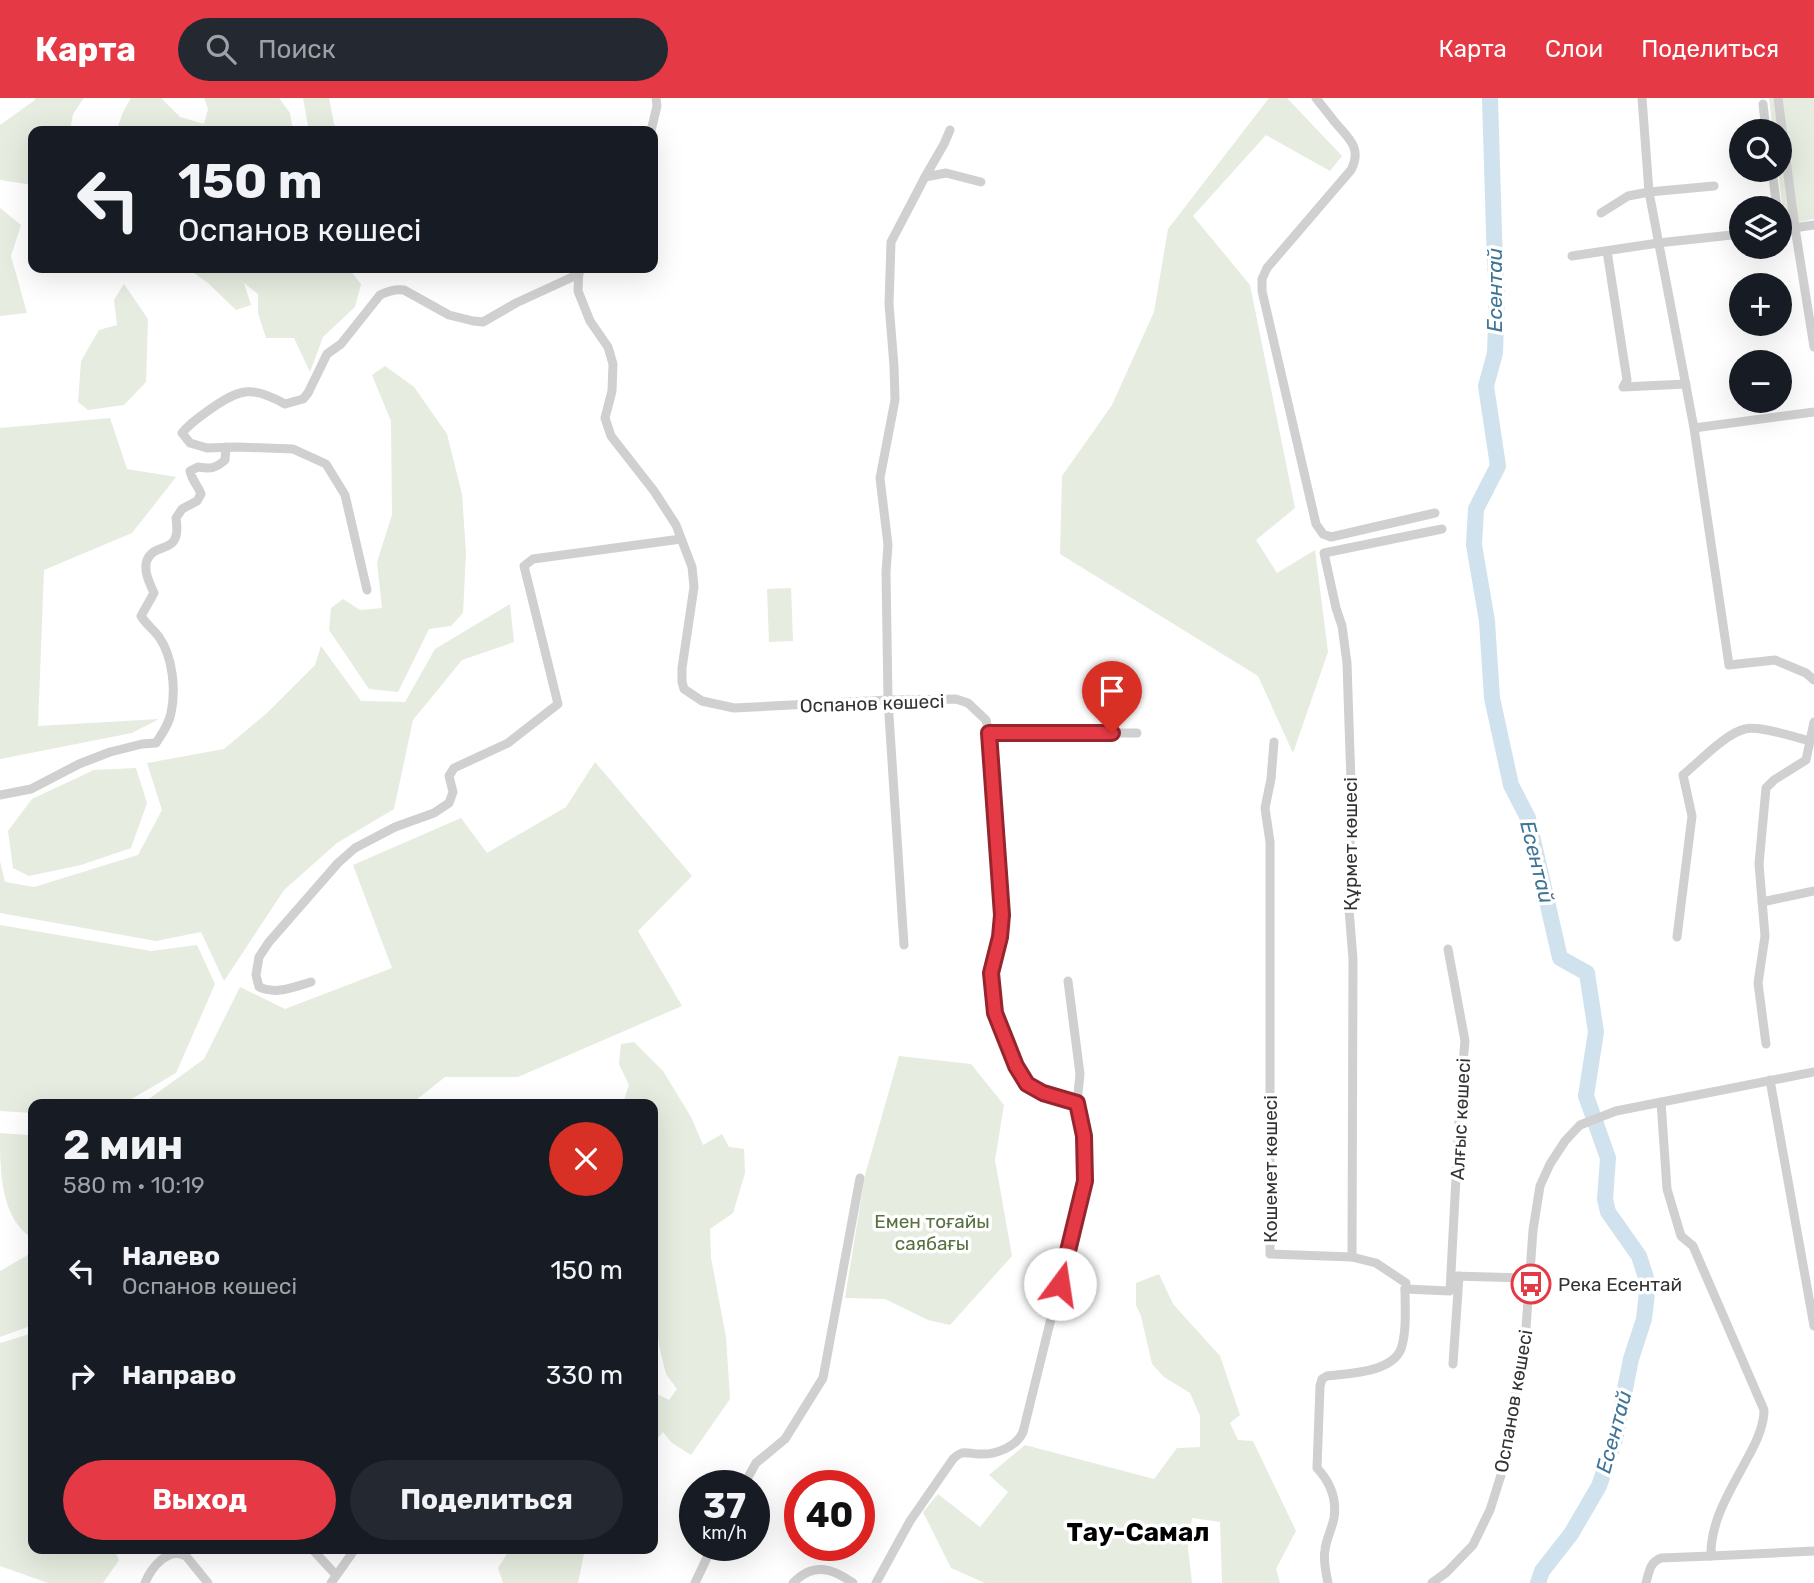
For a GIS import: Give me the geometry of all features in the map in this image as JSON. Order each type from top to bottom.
[{"type":"street","points":[[652,126],[656,98]]},
{"type":"street","points":[[1316,98],[1352,142],[1356,161],[1267,268],[1262,279],[1262,291],[1316,524],[1323,534],[1331,537],[1435,513]]},
{"type":"street","points":[[1642,98],[1649,192],[1694,428],[1729,665],[1775,660],[1806,673],[1814,680]]},
{"type":"street","points":[[1779,98],[1795,228],[1814,346]]},
{"type":"street","points":[[1763,104],[1765,119]]},
{"type":"street","points":[[904,945],[888,700],[888,545],[880,478],[895,400],[889,303],[891,242],[950,130]]},
{"type":"street","points":[[925,177],[946,173],[981,182]]},
{"type":"street","points":[[1601,213],[1623,199],[1649,192],[1714,186]]},
{"type":"street","points":[[1792,228],[1814,225]]},
{"type":"street","points":[[1572,256],[1729,235]]},
{"type":"street","points":[[1607,251],[1627,380],[1623,387],[1686,384]]},
{"type":"street","points":[[367,590],[345,495],[326,464],[293,449],[207,448],[190,443],[182,433],[189,424],[234,394],[262,392],[285,404],[303,399],[327,354],[341,344],[380,295],[388,291],[404,290],[449,315],[482,322],[575,273]]},
{"type":"street","name":"Оспанов көшесі","points":[[579,273],[578,291],[590,321],[608,347],[613,364],[612,391],[605,418],[611,436],[676,524],[692,567],[694,587],[682,668],[684,689],[702,701],[734,708],[956,699],[968,703],[986,720],[1002,915],[1000,937],[991,973],[995,1013],[1016,1066],[1027,1084],[1043,1093],[1077,1103]]},
{"type":"street","points":[[1694,428],[1814,412]]},
{"type":"street","points":[[0,795],[31,789],[79,764],[110,752],[156,743],[163,733],[171,715],[173,688],[168,656],[158,637],[141,616],[154,593],[146,574],[146,561],[153,552],[167,547],[176,539],[176,518],[181,509],[197,501],[201,494],[190,471],[198,467],[217,468],[225,460],[226,447]]},
{"type":"street","name":"Құрмет көшесі","points":[[1352,1257],[1353,959],[1349,901],[1351,781],[1347,663],[1342,626],[1335,608],[1324,553],[1442,530]]},
{"type":"street","points":[[311,982],[269,991],[259,987],[256,975],[259,957],[338,863],[355,848],[395,827],[434,813],[449,803],[453,792],[449,776],[454,768],[508,743],[558,704],[524,566],[533,559],[681,539]]},
{"type":"street","points":[[1766,1044],[1758,983],[1765,936],[1759,864],[1766,788],[1806,760],[1814,722]]},
{"type":"street","points":[[1677,937],[1692,816],[1683,775],[1732,733],[1747,728],[1810,741]]},
{"type":"street","points":[[989,733],[1137,733]]},
{"type":"street","name":"Кошемет көшесі","points":[[1274,742],[1265,808],[1270,842],[1270,1254],[1352,1257],[1376,1263],[1406,1283],[1405,1289]]},
{"type":"street","points":[[1762,902],[1814,891]]},
{"type":"street","name":"Алғыс көшесі","points":[[1448,949],[1465,1041],[1461,1084],[1453,1364]]},
{"type":"street","points":[[876,1583],[910,1521],[953,1459],[963,1452],[995,1452],[1017,1442],[1023,1432],[1085,1181],[1084,1136],[1077,1103],[1080,1073],[1068,981]]},
{"type":"street","name":"Оспанов көшесі","points":[[1432,1583],[1447,1572],[1473,1545],[1490,1510],[1502,1472],[1525,1342],[1533,1230],[1540,1186],[1565,1141],[1580,1125],[1616,1111],[1814,1072]]},
{"type":"street","points":[[1770,1080],[1809,1271],[1814,1326]]},
{"type":"street","points":[[1661,1102],[1667,1189],[1681,1236],[1693,1246],[1765,1415],[1758,1439],[1721,1511],[1711,1540],[1711,1556]]},
{"type":"street","points":[[752,1470],[756,1463],[785,1439],[822,1378],[860,1178]]},
{"type":"street","points":[[1455,1276],[1529,1278]]},
{"type":"street","name":"Алғыс көшесі","points":[[1405,1289],[1450,1291],[1455,1276]]},
{"type":"street","points":[[1328,1583],[1325,1550],[1334,1516],[1334,1499],[1327,1479],[1317,1468],[1320,1386],[1322,1379],[1327,1376],[1374,1370],[1392,1361],[1401,1349],[1405,1323],[1405,1289]]},
{"type":"street","points":[[1646,1583],[1651,1564],[1661,1558],[1814,1551]]},
{"type":"street","points":[[145,1583],[153,1567],[174,1554]]},
{"type":"street","points":[[183,1554],[208,1583]]},
{"type":"street","points":[[316,1554],[334,1579],[352,1554]]},
{"type":"street","points":[[695,1583],[705,1561]]},
{"type":"street","points":[[793,1583],[800,1576],[819,1568],[837,1572],[853,1583]]},
{"type":"green space","points":[[84,98],[73,114],[71,126],[28,126],[28,184],[0,180],[0,125],[35,100]]},
{"type":"green space","points":[[131,98],[161,98],[180,117],[204,124],[208,109],[204,98],[279,98],[290,113],[292,126],[118,126]]},
{"type":"green space","points":[[303,98],[329,98],[335,126],[308,126]]},
{"type":"green space","points":[[1269,98],[1287,98],[1342,156],[1330,171],[1266,135],[1193,216],[1250,285],[1295,508],[1256,540],[1277,573],[1315,550],[1328,652],[1293,753],[1258,676],[1060,554],[1062,476],[1112,405],[1154,312],[1168,229]]},
{"type":"green space","points":[[1769,98],[1814,98],[1814,219],[1792,222],[1792,196],[1781,196],[1779,182],[1792,182],[1792,119],[1772,119]]},
{"type":"green space","points":[[0,208],[21,225],[11,256],[27,313],[0,316]]},
{"type":"green space","points":[[194,273],[352,273],[361,284],[355,307],[323,337],[310,372],[294,338],[266,338],[258,313],[258,294],[244,283],[251,305],[236,310]]},
{"type":"green space","points":[[124,284],[148,319],[146,382],[124,405],[88,410],[78,402],[81,361],[99,330],[117,325],[114,300]]},
{"type":"green space","points":[[385,366],[414,387],[447,434],[462,494],[466,553],[463,613],[451,626],[429,629],[398,692],[369,689],[329,630],[331,608],[343,599],[360,610],[382,608],[377,562],[392,515],[391,421],[372,375]]},
{"type":"green space","points":[[110,418],[127,469],[176,477],[132,533],[44,570],[38,726],[159,719],[132,733],[0,759],[0,428]]},
{"type":"green space","points":[[791,588],[793,641],[769,642],[767,589]]},
{"type":"green space","points":[[510,604],[514,642],[462,660],[413,720],[394,809],[337,843],[284,890],[224,981],[201,932],[156,941],[0,913],[0,861],[5,882],[34,887],[138,855],[162,810],[147,763],[224,749],[267,713],[315,665],[321,646],[361,701],[405,702],[435,649]]},
{"type":"green space","points":[[595,762],[692,876],[638,931],[682,1006],[518,1077],[445,1077],[417,1099],[149,1099],[204,1059],[240,987],[285,1009],[392,968],[353,865],[461,818],[487,853],[566,807]]},
{"type":"green space","points":[[136,768],[147,803],[131,848],[81,865],[29,876],[13,868],[8,831],[32,799],[94,770]]},
{"type":"green space","points":[[0,925],[151,951],[197,945],[215,984],[176,1073],[132,1099],[28,1099],[28,1113],[0,1111]]},
{"type":"green space","points":[[634,1042],[663,1071],[691,1117],[703,1145],[722,1134],[729,1147],[744,1149],[745,1173],[733,1213],[710,1229],[711,1258],[726,1337],[730,1399],[691,1455],[672,1443],[663,1432],[658,1438],[658,1394],[669,1400],[677,1389],[666,1374],[658,1336],[658,1099],[625,1099],[629,1085],[619,1064],[621,1044]]},
{"type":"green space","name":"Емен тоғайы саябағы","points":[[899,1056],[971,1064],[1004,1105],[995,1160],[1012,1256],[950,1325],[928,1320],[885,1299],[845,1298],[865,1175]]},
{"type":"green space","points":[[0,1133],[28,1136],[28,1235],[14,1219],[8,1206],[1,1163]]},
{"type":"green space","points":[[28,1255],[28,1327],[0,1337],[0,1271]]},
{"type":"green space","points":[[1159,1274],[1173,1304],[1220,1356],[1240,1415],[1230,1423],[1238,1440],[1253,1441],[1296,1531],[1276,1569],[1280,1583],[1222,1583],[1220,1522],[1192,1518],[1188,1548],[1192,1583],[985,1583],[951,1568],[923,1512],[938,1494],[980,1527],[1008,1492],[989,1475],[1025,1445],[1154,1479],[1177,1448],[1200,1447],[1200,1416],[1190,1393],[1164,1377],[1152,1364],[1136,1305],[1136,1283]]},
{"type":"green space","points":[[28,1335],[28,1554],[116,1554],[119,1560],[103,1583],[48,1583],[0,1566],[0,1343]]},
{"type":"green space","points":[[507,1554],[584,1554],[578,1583],[503,1583],[498,1568]]},
{"type":"waterway","name":"Есентай","points":[[1490,98],[1497,293],[1495,353],[1486,386],[1498,466],[1476,509],[1474,545],[1487,621],[1492,698],[1511,785],[1528,818],[1560,958],[1587,973],[1596,1032],[1586,1096],[1608,1158],[1605,1199],[1608,1212],[1639,1256],[1648,1284],[1644,1319],[1631,1359],[1615,1439],[1599,1486],[1571,1534],[1542,1571],[1538,1583]]},
{"type":"place","name":"Река Есентай","points":[[1531,1284]]},
{"type":"district","name":"Тау-Самал","points":[[1138,1532]]},
{"type":"route","points":[[1060,1284],[1085,1181],[1084,1136],[1077,1103],[1043,1093],[1027,1084],[1016,1066],[995,1013],[991,973],[1000,937],[1002,915],[989,733],[1112,733]]}]
